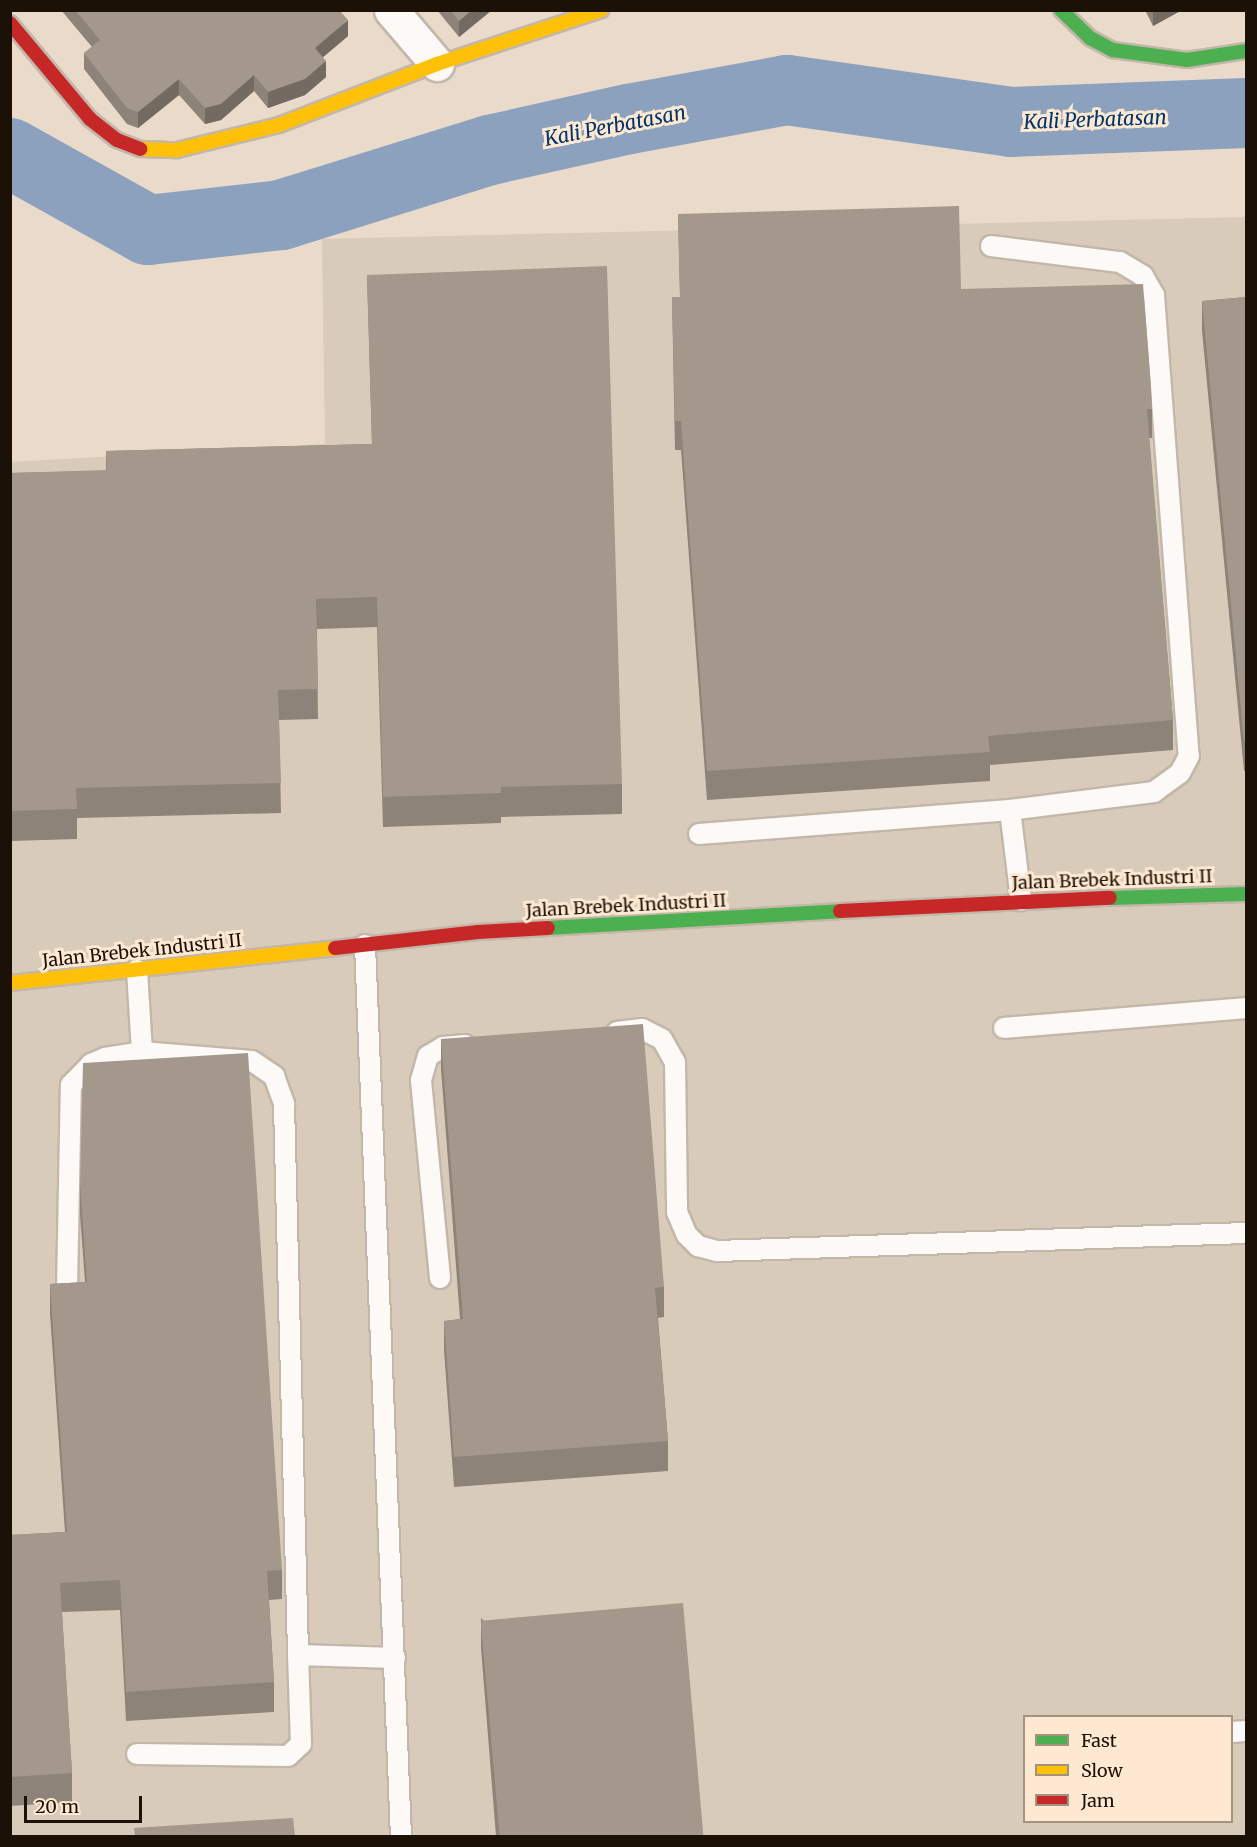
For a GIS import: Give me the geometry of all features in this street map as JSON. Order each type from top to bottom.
[{"type":"street","points":[[392,10],[437,64]]},
{"type":"street","points":[[10,23],[90,119],[117,140],[146,151],[177,150],[279,125],[437,64],[601,10]]},
{"type":"street","points":[[1061,10],[1090,38],[1113,50],[1188,60],[1246,51]]},
{"type":"street","name":"Jalan Brebek Industri II","points":[[10,983],[477,932],[1021,900],[1246,894]]},
{"type":"lane","points":[[699,834],[1010,810],[1154,792],[1180,773],[1189,756],[1154,295],[1143,276],[1120,262],[992,246]]},
{"type":"lane","points":[[1010,810],[1021,900]]},
{"type":"lane","points":[[365,945],[401,1836]]},
{"type":"lane","points":[[136,970],[142,1052]]},
{"type":"lane","points":[[1004,1028],[1246,1008]]},
{"type":"lane","points":[[596,1034],[642,1029],[662,1039],[675,1062],[677,1212],[687,1235],[698,1246],[717,1251],[1246,1233]]},
{"type":"lane","points":[[440,1278],[421,1080],[428,1056],[443,1047],[478,1044]]},
{"type":"lane","points":[[67,1288],[71,1085],[91,1064],[105,1058],[142,1052],[252,1060],[274,1076],[284,1104],[301,1744],[288,1756],[137,1754]]},
{"type":"lane","points":[[298,1654],[395,1658]]},
{"type":"shaded area","points":[[1246,217],[1246,1836],[11,1836],[11,462],[325,444],[322,239]]},
{"type":"building","points":[[75,10],[339,10],[348,20],[315,48],[326,61],[305,79],[268,92],[254,75],[221,104],[205,108],[179,79],[138,112],[127,108],[84,53],[100,40]]},
{"type":"building","points":[[450,10],[472,10],[459,21]]},
{"type":"building","points":[[959,206],[961,289],[1143,284],[1152,409],[1147,409],[1173,720],[988,736],[990,752],[707,771],[681,421],[675,421],[672,297],[680,297],[678,214]]},
{"type":"building","points":[[607,266],[622,784],[501,787],[501,793],[383,797],[377,597],[316,599],[318,689],[278,690],[281,783],[76,788],[77,809],[10,811],[10,473],[107,470],[106,451],[372,444],[367,275]]},
{"type":"building","points":[[1246,297],[1246,741],[1244,741],[1202,301]]},
{"type":"building","points":[[643,1024],[664,1287],[655,1288],[668,1441],[454,1457],[444,1321],[463,1319],[441,1039]]},
{"type":"building","points":[[248,1053],[282,1570],[267,1571],[274,1682],[126,1692],[120,1580],[60,1583],[72,1773],[10,1777],[10,1535],[67,1532],[50,1284],[87,1282],[80,1184],[83,1063]]},
{"type":"building","points":[[683,1603],[703,1836],[500,1836],[481,1621]]},
{"type":"building","points":[[293,1818],[295,1836],[135,1836],[134,1828]]},
{"type":"waterway","name":"Kali Perbatasan","points":[[10,153],[148,230],[281,215],[490,150],[629,119],[787,90],[1011,122],[1246,113]]},
{"type":"traffic: fast","points":[[1061,10],[1090,38],[1113,50],[1187,60],[1246,51]]},
{"type":"traffic: fast","points":[[1110,898],[1246,894]]},
{"type":"traffic: fast","points":[[548,928],[840,911]]},
{"type":"traffic: slow","points":[[140,149],[177,150],[279,125],[437,64],[601,10]]},
{"type":"traffic: slow","points":[[10,983],[335,948]]},
{"type":"traffic: jam","points":[[10,23],[90,119],[117,140],[140,149]]},
{"type":"traffic: jam","points":[[840,911],[1110,898]]},
{"type":"traffic: jam","points":[[335,948],[478,932],[548,928]]}]
